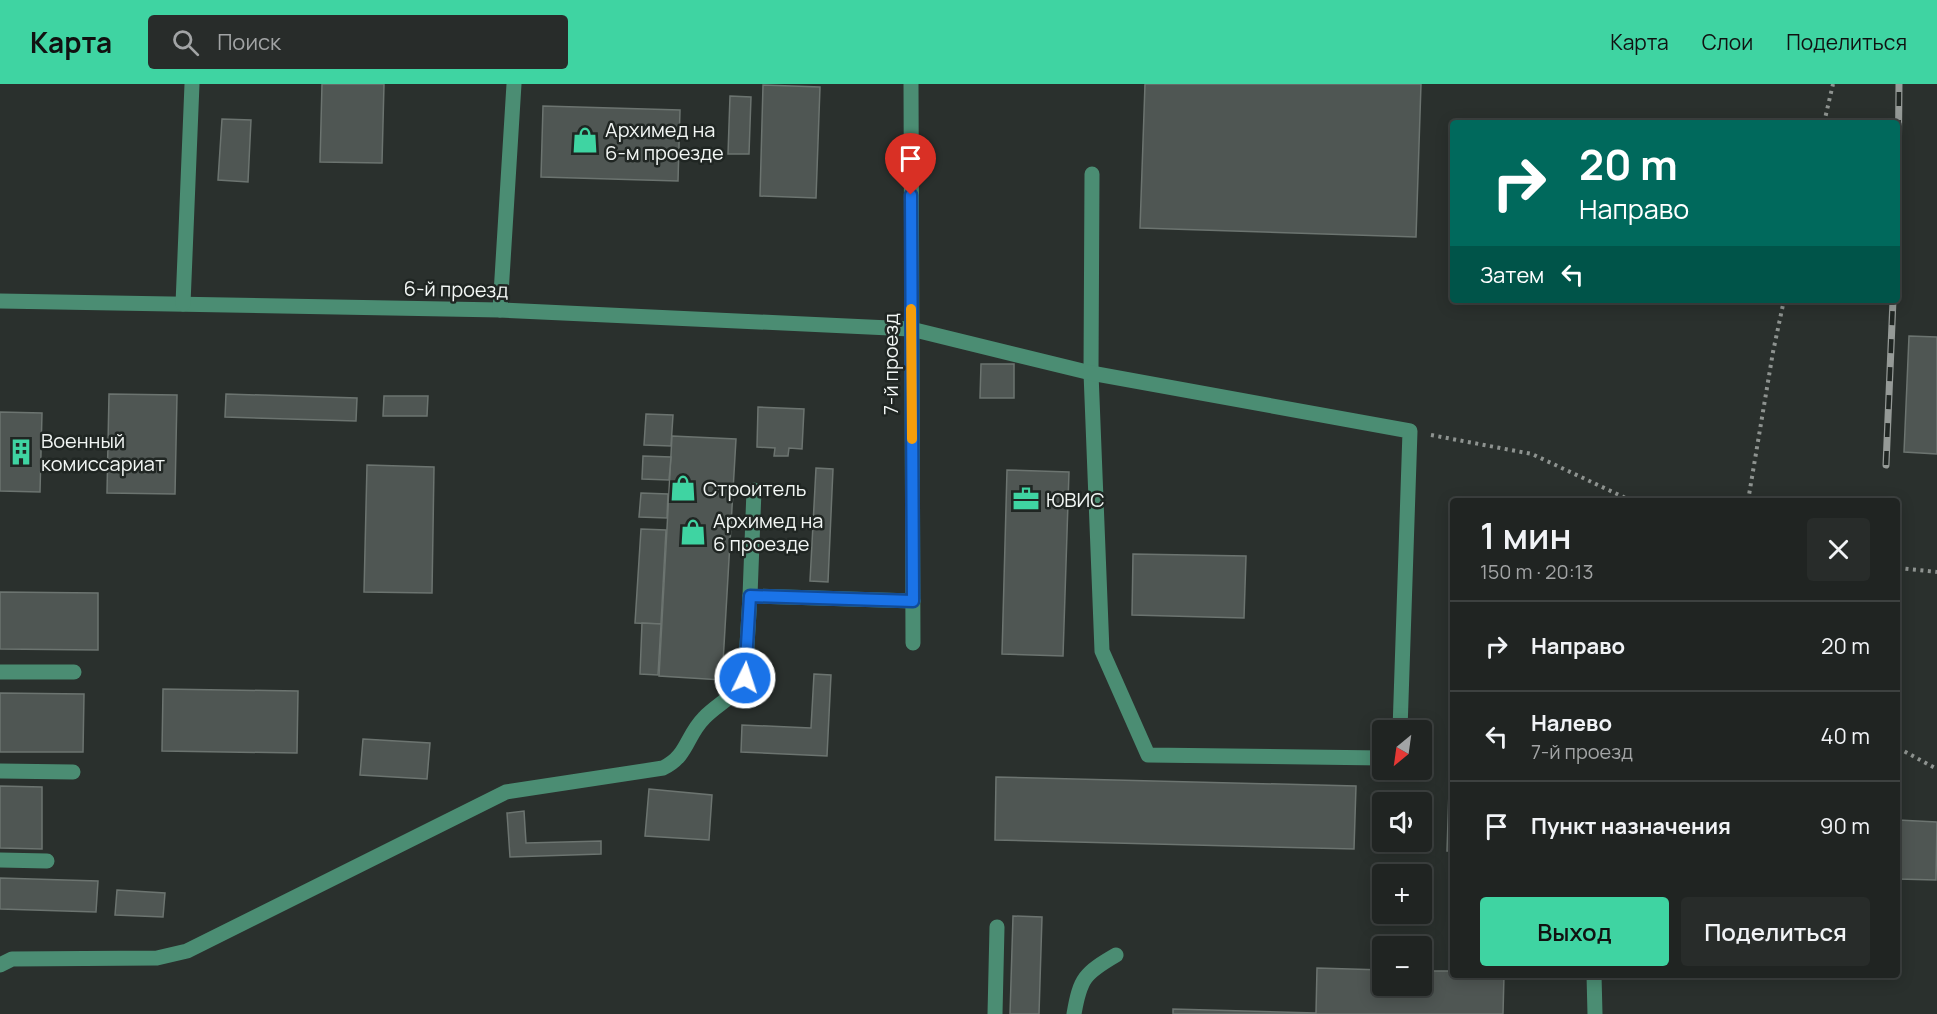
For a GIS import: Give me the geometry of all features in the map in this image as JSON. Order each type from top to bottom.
[{"type":"street","points":[[183,304],[192,84]]},
{"type":"street","points":[[500,310],[514,84]]},
{"type":"street","name":"7-й проезд","points":[[911,84],[913,643]]},
{"type":"street","points":[[1092,174],[1091,373],[1102,651],[1148,755],[1372,758]]},
{"type":"street","name":"6-й проезд","points":[[0,301],[500,310],[911,329],[1091,373],[1410,431]]},
{"type":"street","points":[[1400,720],[1410,431]]},
{"type":"street","points":[[0,965],[12,958],[157,958],[187,951],[506,792],[663,768],[675,762],[703,719],[740,688],[745,678],[754,490]]},
{"type":"street","points":[[750,596],[913,601]]},
{"type":"street","points":[[0,672],[74,672]]},
{"type":"street","points":[[0,771],[72,772]]},
{"type":"street","points":[[0,860],[47,861]]},
{"type":"street","points":[[995,1014],[997,927]]},
{"type":"street","points":[[1074,1014],[1082,981],[1094,968],[1116,955]]},
{"type":"street","points":[[1594,978],[1595,1014]]},
{"type":"path","points":[[1825,120],[1833,84]]},
{"type":"path","points":[[1749,498],[1783,303]]},
{"type":"path","points":[[1410,431],[1532,454],[1626,498]]},
{"type":"path","points":[[1900,568],[1937,572]]},
{"type":"path","points":[[1900,749],[1937,769]]},
{"type":"building","points":[[322,84],[384,84],[382,163],[320,162]]},
{"type":"building","points":[[1145,84],[1421,84],[1416,237],[1140,228]]},
{"type":"building","points":[[763,85],[820,87],[816,198],[760,196]]},
{"type":"building","points":[[730,96],[751,97],[749,154],[728,154]]},
{"type":"building","points":[[543,106],[680,110],[678,181],[541,177]]},
{"type":"building","points":[[222,119],[251,120],[248,182],[218,180]]},
{"type":"building","points":[[1909,336],[1937,337],[1937,454],[1904,452]]},
{"type":"building","points":[[981,364],[1014,364],[1014,398],[980,398]]},
{"type":"building","points":[[109,394],[177,395],[175,494],[107,493]]},
{"type":"building","points":[[226,394],[357,398],[356,421],[225,417]]},
{"type":"building","points":[[384,396],[428,396],[427,416],[383,416]]},
{"type":"building","points":[[758,407],[804,409],[802,449],[789,448],[788,456],[774,456],[775,448],[757,447]]},
{"type":"building","name":"Военный комиссариат","points":[[0,412],[42,413],[40,492],[0,491]]},
{"type":"building","points":[[646,414],[673,415],[671,446],[644,445]]},
{"type":"building","points":[[672,436],[736,439],[722,680],[659,676]]},
{"type":"building","points":[[643,456],[671,457],[669,480],[642,479]]},
{"type":"building","points":[[367,465],[434,467],[432,593],[364,592]]},
{"type":"building","points":[[816,468],[833,469],[828,582],[810,581]]},
{"type":"building","points":[[1007,470],[1069,472],[1063,656],[1002,654]]},
{"type":"building","points":[[641,493],[668,494],[667,518],[639,517]]},
{"type":"building","points":[[641,529],[666,530],[661,624],[635,623]]},
{"type":"building","points":[[1133,554],[1246,556],[1244,618],[1132,615]]},
{"type":"building","points":[[0,592],[98,593],[98,650],[0,649]]},
{"type":"building","points":[[642,623],[661,624],[658,675],[640,674]]},
{"type":"building","points":[[814,674],[831,675],[827,756],[741,752],[742,725],[811,728]]},
{"type":"building","points":[[163,689],[298,691],[297,753],[162,751]]},
{"type":"building","points":[[0,693],[84,694],[83,752],[0,752]]},
{"type":"building","points":[[363,739],[430,743],[427,779],[360,775]]},
{"type":"building","points":[[996,777],[1356,786],[1354,849],[995,840]]},
{"type":"building","points":[[0,786],[42,787],[42,849],[0,848]]},
{"type":"building","points":[[649,789],[712,795],[709,840],[645,836]]},
{"type":"building","points":[[1449,791],[1450,791],[1450,851],[1447,851]]},
{"type":"building","points":[[524,811],[526,843],[601,841],[601,854],[510,857],[507,813]]},
{"type":"building","points":[[1900,820],[1937,822],[1936,880],[1900,879]]},
{"type":"building","points":[[0,878],[98,881],[96,912],[0,909]]},
{"type":"building","points":[[117,890],[165,893],[163,917],[115,915]]},
{"type":"building","points":[[1013,916],[1042,917],[1039,1014],[1010,1014]]},
{"type":"building","points":[[1317,968],[1372,970],[1372,996],[1432,996],[1432,971],[1450,971],[1450,978],[1504,978],[1503,1014],[1173,1014],[1173,1009],[1316,1013]]},
{"type":"railway","points":[[1899,84],[1899,120]]},
{"type":"railway","points":[[1886,465],[1893,303]]},
{"type":"slow traffic","points":[[911,309],[912,439]]},
{"type":"place","name":"Архимед на 6-м проезде","points":[[585,140]]},
{"type":"place","name":"Военный комиссариат","points":[[21,452]]},
{"type":"place","name":"Строитель","points":[[683,488]]},
{"type":"place","name":"ЮВИС","points":[[1026,499]]},
{"type":"place","name":"Архимед на 6 проезде","points":[[693,532]]},
{"type":"route","points":[[745,678],[750,596],[913,601],[911,195]]}]
